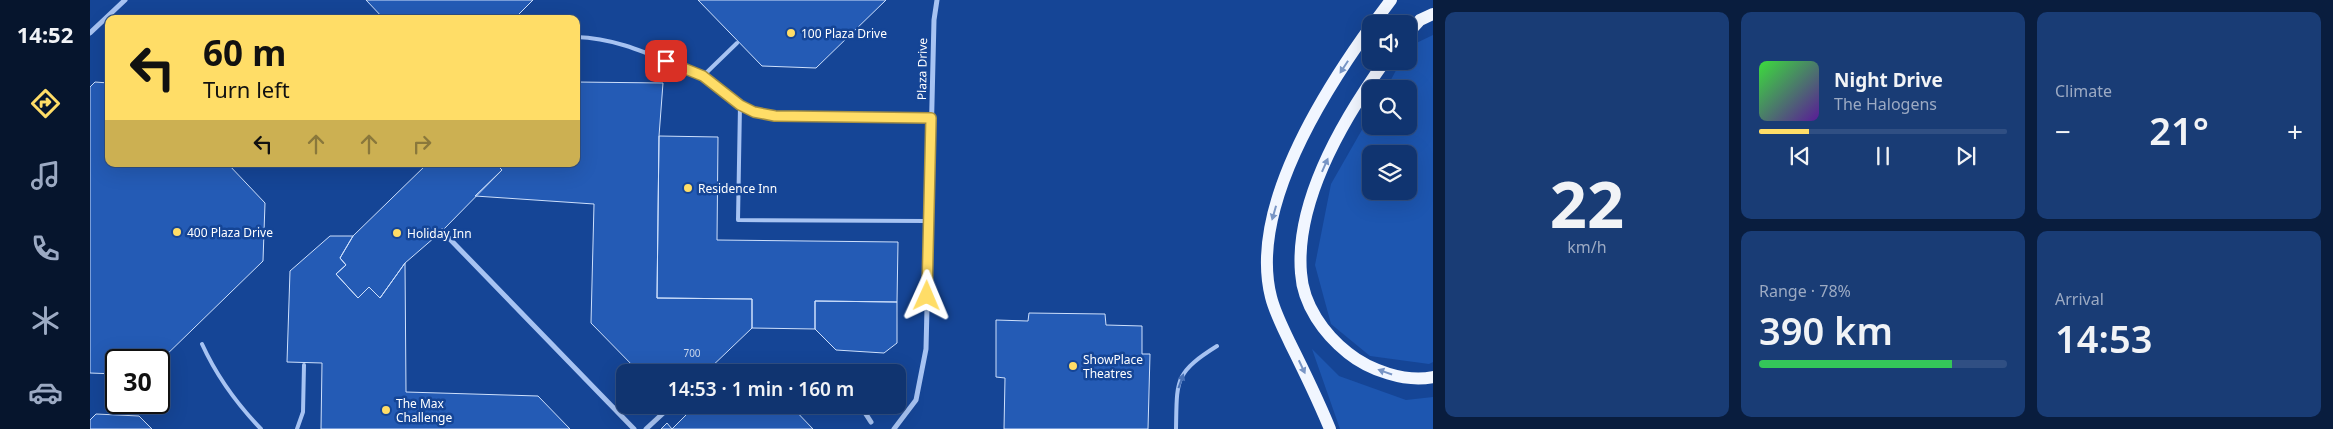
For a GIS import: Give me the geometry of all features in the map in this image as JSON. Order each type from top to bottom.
[{"type":"main road","points":[[1379,15],[1390,0]]},
{"type":"main road","points":[[1417,23],[1433,14]]},
{"type":"main road","points":[[1330,429],[1276,312],[1267,275],[1266,253],[1275,209],[1299,145],[1333,83],[1362,40]]},
{"type":"main road","points":[[1379,70],[1341,130],[1319,179],[1303,229],[1301,274],[1312,309],[1330,338],[1360,363],[1394,375],[1433,377]]},
{"type":"street","points":[[109,15],[125,0]]},
{"type":"street","name":"Plaza Drive","points":[[894,429],[916,400],[926,349],[934,20],[937,0]]},
{"type":"street","points":[[90,33],[105,19]]},
{"type":"street","points":[[442,230],[634,429]]},
{"type":"street","points":[[646,429],[662,414]]},
{"type":"street","points":[[866,414],[871,422]]},
{"type":"lane","points":[[580,37],[597,38],[632,46],[703,76],[740,105],[754,112],[775,116],[931,118]]},
{"type":"lane","points":[[703,76],[737,43]]},
{"type":"lane","points":[[740,105],[738,220],[928,221]]},
{"type":"lane","points":[[202,344],[214,371],[237,404],[261,429]]},
{"type":"lane","points":[[1176,429],[1177,394],[1180,377],[1198,358],[1217,346]]},
{"type":"lane","points":[[297,429],[303,412],[304,366]]},
{"type":"shaded area","points":[[1433,35],[1433,362],[1429,364],[1370,356],[1331,324],[1315,265],[1331,184],[1362,130],[1362,135],[1417,135],[1417,80],[1391,80],[1396,70],[1417,70],[1417,43]]},
{"type":"shaded area","points":[[1312,349],[1339,376],[1406,400],[1433,397],[1433,429],[1340,429]]},
{"type":"building","points":[[366,0],[533,0],[518,15],[380,15]]},
{"type":"building","name":"100 Plaza Drive","points":[[698,0],[886,0],[816,68],[762,66]]},
{"type":"building","name":"400 Plaza Drive","points":[[95,82],[105,83],[105,167],[231,167],[265,203],[263,261],[170,351],[170,349],[105,349],[105,374],[90,373],[90,87]]},
{"type":"building","points":[[580,82],[663,83],[659,136],[657,298],[752,299],[752,328],[714,364],[631,364],[591,323],[594,204],[475,196],[502,170],[499,167],[580,167]]},
{"type":"building","name":"Residence Inn","points":[[659,136],[718,137],[717,240],[898,242],[897,302],[815,301],[815,329],[752,328],[752,299],[657,298]]},
{"type":"building","name":"Holiday Inn","points":[[424,167],[499,167],[502,170],[442,231],[405,263],[380,298],[369,287],[358,298],[336,274],[346,265],[340,258],[353,236]]},
{"type":"building","points":[[330,236],[353,236],[340,258],[346,265],[336,274],[358,298],[369,287],[380,298],[405,263],[406,392],[538,396],[570,429],[321,429],[322,363],[287,362],[290,271]]},
{"type":"building","points":[[815,301],[897,302],[897,343],[884,353],[836,350],[815,329]]},
{"type":"building","name":"ShowPlace Theatres","points":[[1029,313],[1105,314],[1106,325],[1142,326],[1142,354],[1150,354],[1148,429],[1004,429],[1005,378],[996,377],[996,320],[1028,321]]},
{"type":"building","points":[[96,414],[139,416],[152,429],[90,429],[90,420]]},
{"type":"building","points":[[687,414],[799,414],[813,429],[672,429]]},
{"type":"building","points":[[667,423],[672,429],[661,429]]},
{"type":"place","name":"100 Plaza Drive","points":[[791,33]]},
{"type":"place","name":"Residence Inn","points":[[688,188]]},
{"type":"place","name":"400 Plaza Drive","points":[[177,232]]},
{"type":"place","name":"Holiday Inn","points":[[397,233]]},
{"type":"place","name":"ShowPlace Theatres","points":[[1073,366]]},
{"type":"place","name":"The Max Challenge","points":[[386,410]]},
{"type":"route","points":[[666,61],[703,76],[740,105],[754,112],[775,116],[931,118],[927,296]]}]
